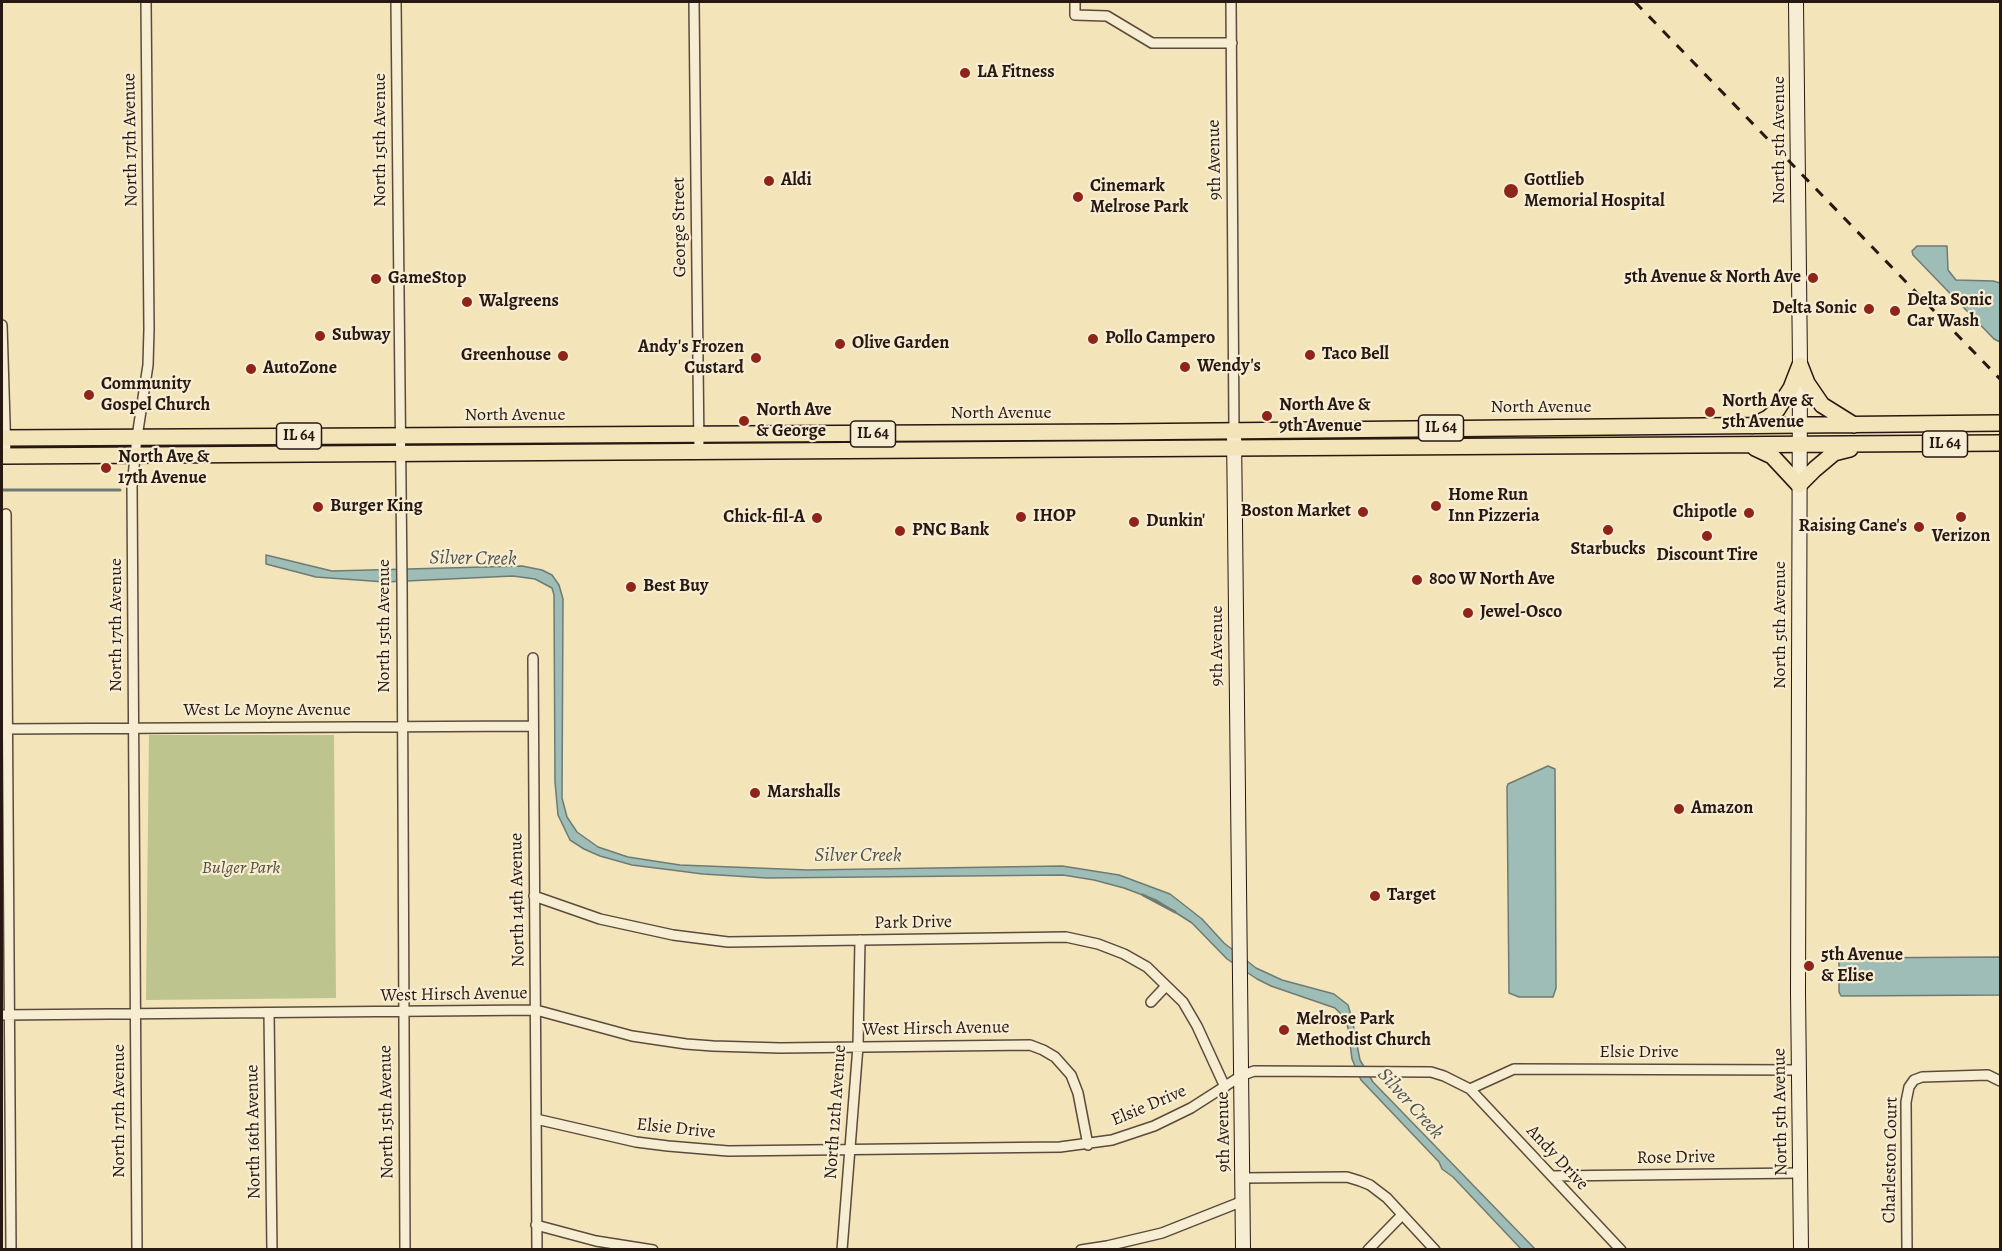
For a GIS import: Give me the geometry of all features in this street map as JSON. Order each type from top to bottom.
[{"type":"main road","points":[[1800,364],[1807,383],[1822,405],[1856,426]]},
{"type":"main road","points":[[1751,427],[1777,410],[1791,388],[1800,364]]},
{"type":"main road","name":"North Avenue","points":[[4,438],[1799,427],[2001,423]]},
{"type":"main road","name":"North Avenue","points":[[4,456],[2001,443]]},
{"type":"main road","points":[[1741,446],[1760,450],[1772,456],[1799,485],[1834,453],[1873,444]]},
{"type":"street","name":"North 17th Avenue","points":[[137,1250],[132,487],[136,437],[148,365],[146,2]]},
{"type":"street","name":"North 15th Avenue","points":[[396,2],[402,567],[405,1250]]},
{"type":"street","name":"George Street","points":[[694,2],[699,452]]},
{"type":"street","points":[[1075,2],[1075,15],[1107,16],[1152,43],[1232,43]]},
{"type":"street","name":"9th Avenue","points":[[1231,2],[1243,1250]]},
{"type":"street","name":"North 5th Avenue","points":[[1796,2],[1800,364],[1801,1250]]},
{"type":"street","points":[[2,325],[4,456]]},
{"type":"street","points":[[6,514],[4,729],[10,1250]]},
{"type":"street","name":"North 14th Avenue","points":[[533,658],[537,1250]]},
{"type":"street","name":"West Le Moyne Avenue","points":[[4,729],[532,726]]},
{"type":"street","name":"Park Drive","points":[[534,896],[600,919],[673,935],[728,942],[1066,937],[1098,944],[1124,954],[1147,967],[1183,1002],[1197,1026],[1225,1087]]},
{"type":"street","name":"North 12th Avenue","points":[[842,1250],[858,1046],[860,940]]},
{"type":"street","points":[[1151,1002],[1166,986]]},
{"type":"street","name":"West Hirsch Avenue","points":[[6,1015],[536,1010],[622,1034],[686,1044],[759,1047],[1019,1044],[1043,1050],[1062,1063],[1071,1075],[1078,1093],[1088,1145]]},
{"type":"street","name":"North 16th Avenue","points":[[269,1013],[272,1250]]},
{"type":"street","name":"Elsie Drive","points":[[536,1119],[613,1137],[668,1146],[728,1150],[1040,1148],[1088,1145],[1112,1140],[1154,1126],[1191,1108],[1241,1076],[1254,1071],[1431,1071],[1470,1089],[1514,1069],[1799,1070]]},
{"type":"street","name":"Charleston Court","points":[[1907,1250],[1906,1095],[1914,1080],[1922,1077],[1989,1075],[2001,1081]]},
{"type":"street","name":"Andy Drive","points":[[1470,1089],[1621,1250]]},
{"type":"street","name":"Rose Drive","points":[[1551,1176],[1800,1173]]},
{"type":"street","points":[[1242,1178],[1347,1178],[1370,1185],[1387,1198],[1435,1250]]},
{"type":"street","points":[[1081,1250],[1162,1233],[1243,1201]]},
{"type":"street","points":[[1368,1250],[1402,1215]]},
{"type":"street","points":[[536,1225],[596,1241],[653,1250]]},
{"type":"green space","name":"Bulger Park","points":[[149,735],[334,735],[336,998],[146,1000]]},
{"type":"water","points":[[1917,246],[1947,246],[1948,270],[1956,280],[2000,283],[2000,342],[1994,339],[1913,255],[1912,251]]},
{"type":"water","points":[[266,555],[332,571],[522,566],[542,570],[552,575],[559,585],[563,599],[562,798],[567,817],[577,832],[598,847],[628,857],[680,865],[808,870],[1062,866],[1119,875],[1170,894],[1202,919],[1224,943],[1256,968],[1282,980],[1334,994],[1348,1005],[1360,1060],[1373,1082],[1535,1249],[1521,1249],[1453,1177],[1442,1169],[1439,1162],[1361,1080],[1352,1059],[1345,1018],[1335,1008],[1257,979],[1227,959],[1192,923],[1156,900],[1124,888],[1063,875],[767,878],[703,874],[632,865],[600,856],[570,840],[558,815],[555,782],[554,595],[552,588],[535,579],[513,576],[385,582],[316,577],[266,564]]},
{"type":"water","points":[[1548,766],[1555,769],[1556,988],[1553,997],[1519,997],[1509,993],[1507,787],[1508,784]]},
{"type":"water","points":[[2000,957],[2000,995],[1841,996],[1839,992],[1839,958]]},
{"type":"waterway","points":[[2,490],[120,490]]},
{"type":"waterway","name":"Silver Creek","points":[[1143,895],[1175,912]]},
{"type":"railway","points":[[1635,2],[2000,379]]},
{"type":"place","name":"LA Fitness","points":[[965,73]]},
{"type":"place","name":"Aldi","points":[[769,181]]},
{"type":"place","name":"Gottlieb Memorial Hospital","points":[[1511,191]]},
{"type":"place","name":"Cinemark Melrose Park","points":[[1078,197]]},
{"type":"place","name":"5th Avenue & North Ave","points":[[1813,278]]},
{"type":"place","name":"GameStop","points":[[376,279]]},
{"type":"place","name":"Walgreens","points":[[467,302]]},
{"type":"place","name":"Delta Sonic","points":[[1869,309]]},
{"type":"place","name":"Delta Sonic Car Wash","points":[[1895,311]]},
{"type":"place","name":"Subway","points":[[320,336]]},
{"type":"place","name":"Pollo Campero","points":[[1093,339]]},
{"type":"place","name":"Olive Garden","points":[[840,344]]},
{"type":"place","name":"Taco Bell","points":[[1310,355]]},
{"type":"place","name":"Greenhouse","points":[[563,356]]},
{"type":"place","name":"Andy's Frozen Custard","points":[[756,358]]},
{"type":"place","name":"Wendy's","points":[[1185,367]]},
{"type":"place","name":"AutoZone","points":[[251,369]]},
{"type":"place","name":"Community Gospel Church","points":[[89,395]]},
{"type":"place","name":"North Ave & 5th Avenue","points":[[1710,412]]},
{"type":"place","name":"North Ave & 9th Avenue","points":[[1267,416]]},
{"type":"place","name":"North Ave & George","points":[[744,421]]},
{"type":"place","name":"North Ave & 17th Avenue","points":[[106,468]]},
{"type":"place","name":"Home Run Inn Pizzeria","points":[[1436,506]]},
{"type":"place","name":"Burger King","points":[[318,507]]},
{"type":"place","name":"Boston Market","points":[[1363,512]]},
{"type":"place","name":"Chipotle","points":[[1749,513]]},
{"type":"place","name":"IHOP","points":[[1021,517]]},
{"type":"place","name":"Verizon","points":[[1961,517]]},
{"type":"place","name":"Chick-fil-A","points":[[817,518]]},
{"type":"place","name":"Dunkin'","points":[[1134,522]]},
{"type":"place","name":"Raising Cane's","points":[[1919,527]]},
{"type":"place","name":"Starbucks","points":[[1608,530]]},
{"type":"place","name":"PNC Bank","points":[[900,531]]},
{"type":"place","name":"Discount Tire","points":[[1707,536]]},
{"type":"place","name":"800 W North Ave","points":[[1417,580]]},
{"type":"place","name":"Best Buy","points":[[631,587]]},
{"type":"place","name":"Jewel-Osco","points":[[1468,613]]},
{"type":"place","name":"Marshalls","points":[[755,793]]},
{"type":"place","name":"Amazon","points":[[1679,809]]},
{"type":"place","name":"Target","points":[[1375,896]]},
{"type":"place","name":"5th Avenue & Elise","points":[[1809,966]]},
{"type":"place","name":"Melrose Park Methodist Church","points":[[1284,1030]]}]
